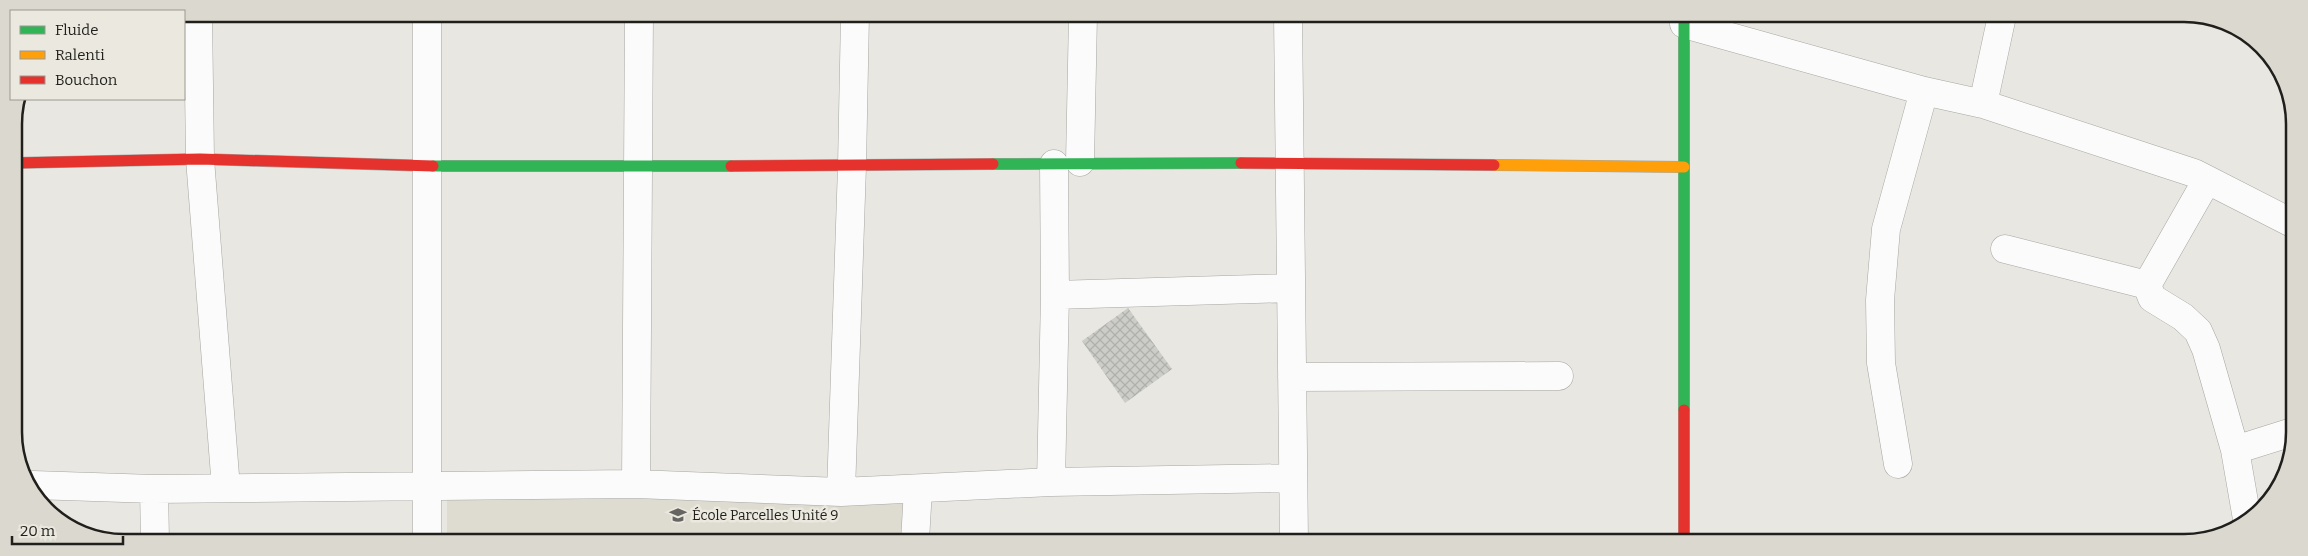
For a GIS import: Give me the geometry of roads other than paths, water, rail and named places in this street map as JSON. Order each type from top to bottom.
[{"type":"street","points":[[198,23],[200,158],[226,488]]},
{"type":"street","points":[[427,23],[427,534]]},
{"type":"street","points":[[636,484],[639,23]]},
{"type":"street","points":[[841,492],[855,23]]},
{"type":"street","points":[[1080,162],[1084,23]]},
{"type":"street","points":[[1288,23],[1294,533]]},
{"type":"street","points":[[1684,23],[1684,533]]},
{"type":"street","points":[[1694,23],[1924,91],[1983,104],[2194,174],[2286,220]]},
{"type":"street","points":[[1983,104],[2000,23]]},
{"type":"street","points":[[1898,464],[1881,363],[1880,300],[1886,228],[1924,91]]},
{"type":"street","points":[[23,163],[200,158],[426,166],[852,166],[1054,164],[1080,162],[1684,167]]},
{"type":"street","points":[[1051,482],[1055,295],[1054,164]]},
{"type":"street","points":[[2147,285],[2206,180]]},
{"type":"street","points":[[2004,249],[2147,285]]},
{"type":"street","points":[[2147,285],[2152,298],[2156,302],[2183,317],[2198,332],[2206,349],[2236,450],[2246,512]]},
{"type":"street","points":[[1055,295],[1291,288]]},
{"type":"street","points":[[1292,377],[1559,376]]},
{"type":"street","points":[[2236,450],[2286,434]]},
{"type":"street","points":[[38,485],[154,489],[636,484],[841,492],[918,490],[1051,482],[1293,478]]},
{"type":"street","points":[[154,489],[155,534]]},
{"type":"street","points":[[916,534],[918,490]]},
{"type":"place","name":"École Parcelles Unité 9","points":[[678,515]]}]
